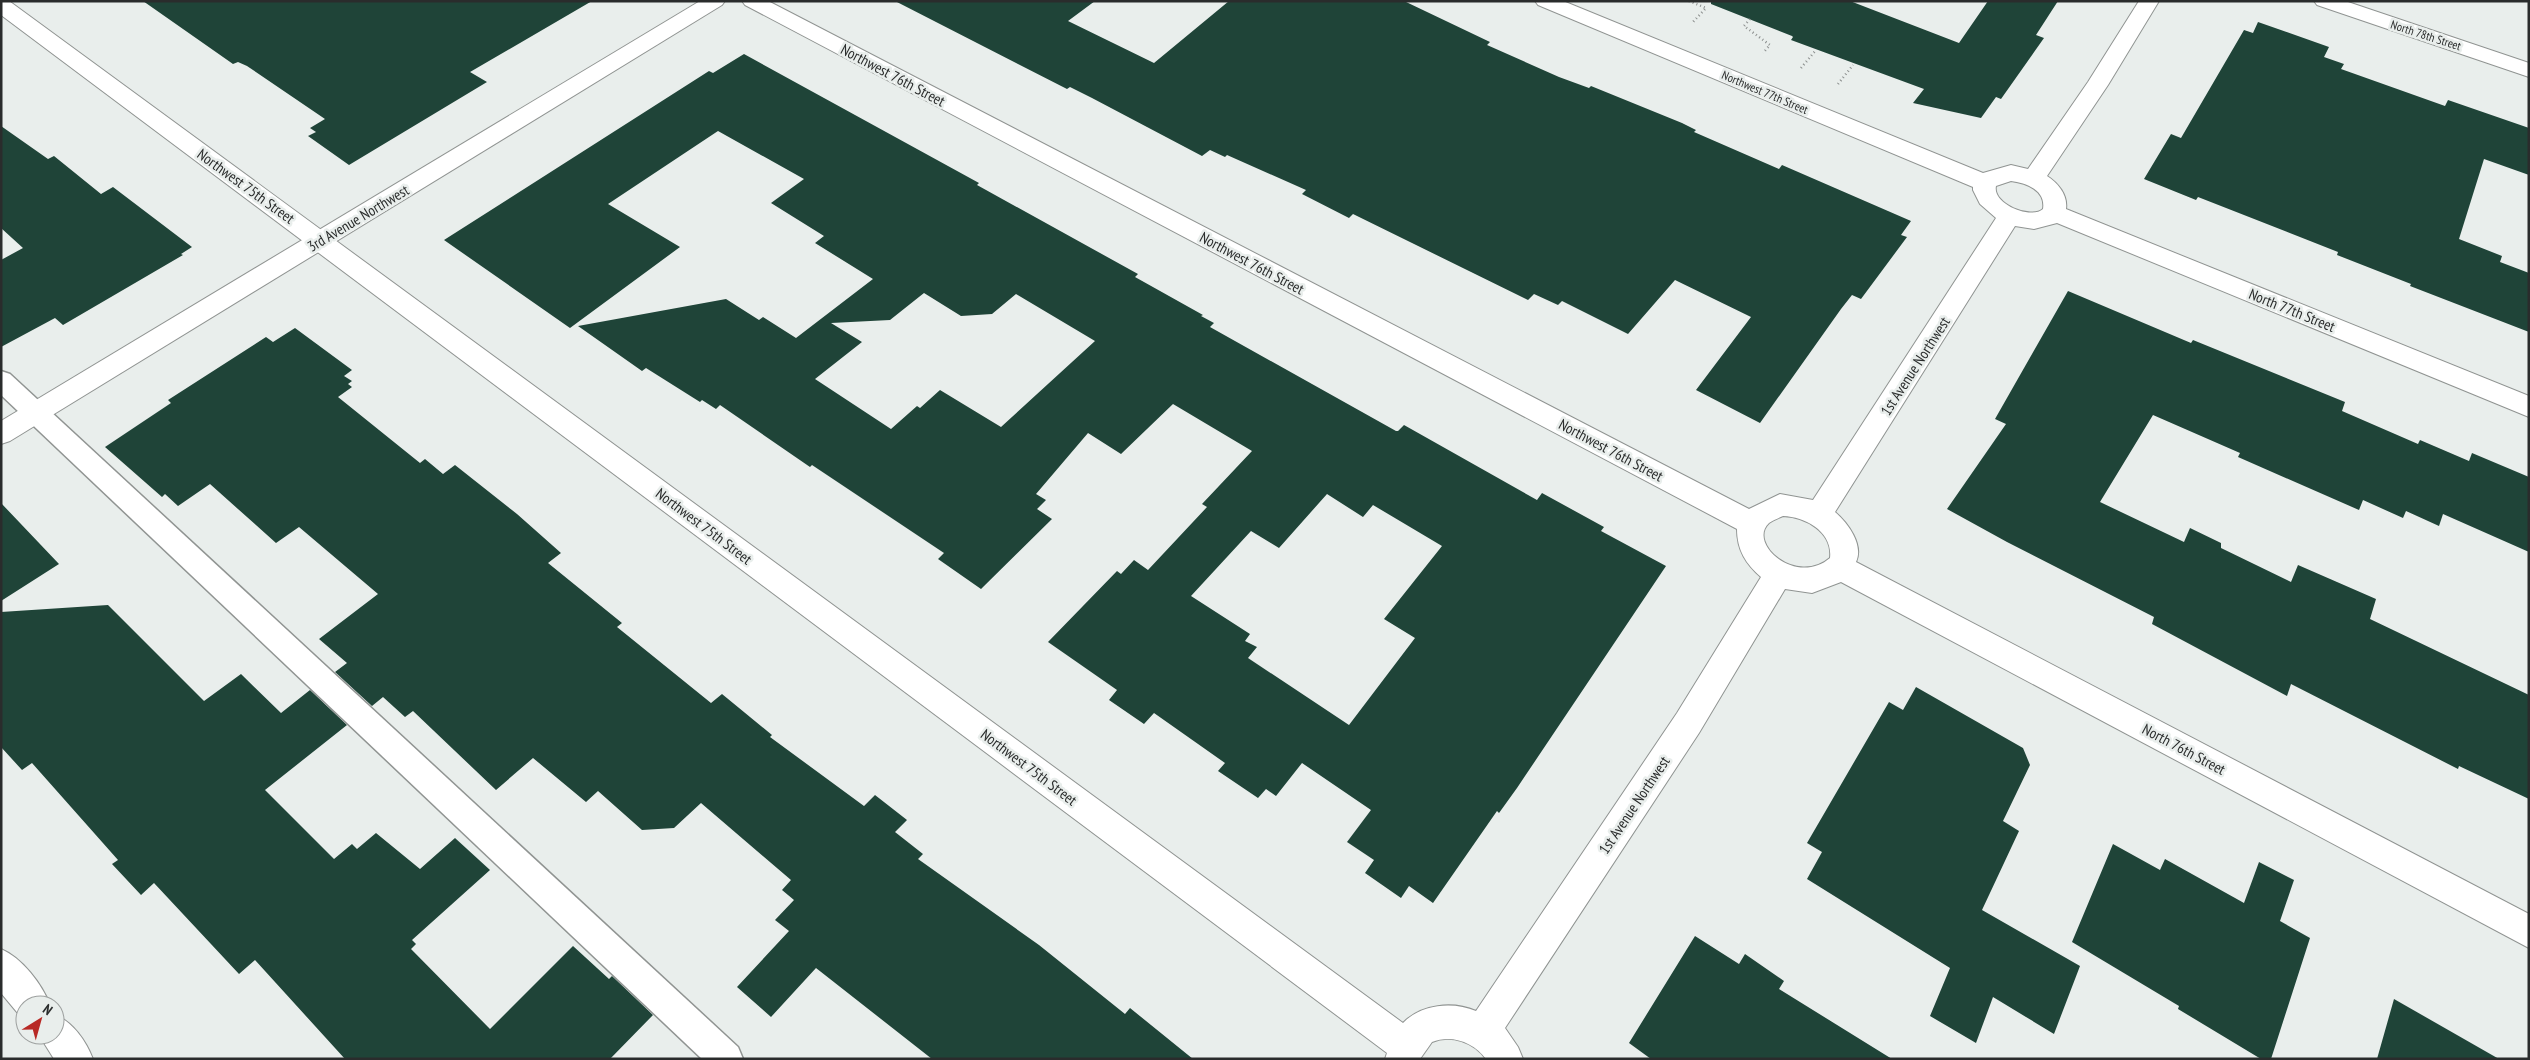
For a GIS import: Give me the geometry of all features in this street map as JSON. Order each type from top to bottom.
[{"type":"street","name":"3rd Avenue Northwest","points":[[1,434],[715,1]]},
{"type":"street","name":"Northwest 76th Street","points":[[752,1],[1752,524]]},
{"type":"street","name":"Northwest 77th Street","points":[[1545,1],[1985,183]]},
{"type":"street","points":[[2034,178],[2098,85],[2149,1]]},
{"type":"street","name":"North 78th Street","points":[[2324,1],[2529,70]]},
{"type":"street","name":"Northwest 75th Street","points":[[1,5],[321,241],[1405,1053]]},
{"type":"street","points":[[2011,173],[2034,178],[2052,191],[2056,199],[2055,213],[2048,218],[2039,221],[2027,221],[2009,217],[1992,206],[1986,199],[1985,183],[1991,177],[2011,173]]},
{"type":"street","name":"North 77th Street","points":[[2055,213],[2529,407]]},
{"type":"street","name":"1st Avenue Northwest","points":[[1819,514],[2009,217]]},
{"type":"street","points":[[1780,505],[1795,505],[1819,514],[1834,527],[1842,538],[1845,551],[1843,562],[1825,578],[1811,581],[1794,580],[1778,575],[1765,565],[1755,553],[1750,540],[1752,524],[1756,517],[1766,509],[1780,505]]},
{"type":"street","name":"North 76th Street","points":[[1839,567],[2529,932]]},
{"type":"street","name":"1st Avenue Northwest","points":[[1483,1031],[1688,722],[1778,575]]},
{"type":"street","points":[[1,966],[25,995]]},
{"type":"street","points":[[1405,1053],[1413,1037],[1428,1026],[1446,1021],[1463,1022],[1483,1031],[1493,1039],[1506,1059]]},
{"type":"street","points":[[65,1045],[76,1059]]},
{"type":"lane","points":[[1,380],[726,1059]]},
{"type":"path","points":[[1689,1],[1706,8],[1689,26]]},
{"type":"path","points":[[1750,19],[1744,26],[1770,45],[1761,55]]},
{"type":"path","points":[[1799,71],[1816,50]]},
{"type":"path","points":[[1836,86],[1854,65]]},
{"type":"building","points":[[143,1],[592,1],[470,72],[487,82],[349,165],[308,136],[316,132],[310,128],[325,119],[247,66],[238,62],[233,64]]},
{"type":"building","points":[[895,1],[1095,1],[1068,21],[1154,63],[1229,1],[1404,1],[1490,42],[1487,45],[1559,77],[1589,88],[1591,86],[1682,123],[1696,130],[1694,132],[1779,169],[1782,165],[1911,221],[1901,235],[1907,237],[1861,299],[1852,295],[1760,423],[1696,390],[1751,317],[1675,280],[1628,334],[1562,301],[1558,305],[1534,294],[1528,300],[1353,214],[1349,218],[1302,194],[1306,190],[1227,155],[1225,157],[1210,150],[1202,156],[1092,98],[1070,87],[1067,89]]},
{"type":"building","points":[[1711,1],[1850,1],[1959,43],[1988,1],[2058,1],[2036,35],[2044,38],[2001,99],[1996,97],[1981,118],[1913,103],[1924,89],[1791,40],[1792,36],[1711,4]]},
{"type":"building","points":[[2258,22],[2329,47],[2324,57],[2344,64],[2341,69],[2445,106],[2448,100],[2529,128],[2529,175],[2484,159],[2459,239],[2502,256],[2500,262],[2529,273],[2529,332],[2410,286],[2411,284],[2337,255],[2338,252],[2198,197],[2196,200],[2144,179],[2171,134],[2181,138],[2244,30],[2253,33]]},
{"type":"building","points":[[744,54],[979,183],[977,185],[1138,274],[1135,277],[1214,323],[1210,327],[1396,431],[1404,425],[1537,500],[1542,493],[1604,527],[1601,531],[1666,566],[1517,788],[1499,813],[1497,811],[1433,903],[1409,886],[1401,898],[1365,873],[1374,860],[1347,842],[1371,810],[1302,763],[1276,796],[1266,789],[1258,798],[1218,771],[1225,763],[1154,713],[1144,724],[1109,700],[1117,690],[1048,642],[1117,571],[1121,574],[1134,560],[1148,570],[1207,507],[1202,504],[1252,451],[1173,404],[1121,454],[1088,433],[1036,494],[1046,500],[1037,509],[1052,519],[981,589],[938,559],[944,553],[812,465],[810,467],[720,405],[716,409],[702,400],[700,402],[646,368],[642,371],[578,326],[726,299],[759,320],[763,317],[796,338],[873,279],[815,243],[824,236],[771,203],[804,179],[718,131],[608,204],[680,247],[570,328],[444,240],[709,71],[713,73]],"holes":[[[924,293],[961,316],[992,314],[1016,294],[1095,341],[1001,427],[940,390],[920,408],[917,406],[891,429],[815,379],[862,342],[831,323],[890,320]],[[1327,494],[1363,517],[1373,505],[1442,546],[1384,619],[1415,638],[1349,725],[1248,658],[1257,647],[1245,641],[1250,634],[1191,596],[1251,531],[1279,548]]]},
{"type":"building","points":[[1,126],[48,159],[54,156],[101,194],[113,187],[192,247],[181,254],[183,255],[63,325],[55,318],[1,347],[1,260],[23,248],[1,228]]},
{"type":"building","points":[[2068,291],[2191,343],[2193,340],[2345,402],[2342,411],[2418,444],[2420,440],[2469,461],[2472,453],[2529,477],[2529,552],[2443,514],[2439,526],[2406,511],[2403,518],[2363,500],[2359,510],[2238,457],[2240,453],[2153,415],[2100,502],[2184,542],[2190,528],[2221,543],[2221,548],[2291,582],[2298,565],[2376,599],[2370,619],[2529,695],[2529,799],[2459,766],[2458,769],[2291,684],[2287,696],[2152,624],[2154,617],[2007,542],[1947,509],[2006,424],[1995,419]]},
{"type":"building","points":[[295,328],[352,370],[344,376],[352,381],[348,384],[352,387],[338,397],[420,463],[425,459],[443,474],[455,465],[517,514],[561,553],[548,563],[622,623],[617,627],[711,703],[722,694],[772,735],[770,737],[864,806],[875,795],[907,820],[895,832],[923,854],[918,859],[1039,945],[1125,1014],[1130,1008],[1193,1059],[932,1059],[816,968],[771,1017],[737,987],[789,931],[775,920],[794,900],[782,890],[791,880],[701,803],[674,828],[642,830],[598,791],[586,802],[533,758],[496,790],[413,711],[405,717],[383,697],[372,706],[335,672],[347,663],[319,639],[378,594],[299,527],[276,543],[210,484],[178,506],[165,494],[162,497],[105,447],[171,403],[168,400],[266,337],[273,342]]},
{"type":"building","points":[[1,503],[59,564],[1,601]]},
{"type":"building","points":[[108,605],[204,701],[241,674],[281,713],[310,690],[347,725],[265,790],[334,859],[352,844],[357,849],[376,833],[420,869],[455,838],[490,870],[412,940],[416,944],[411,949],[490,1029],[573,946],[609,979],[612,976],[653,1015],[610,1059],[345,1059],[255,960],[239,974],[154,883],[141,895],[112,864],[118,860],[32,763],[22,770],[1,747],[1,612]]},
{"type":"building","points":[[1916,687],[2023,748],[2030,765],[2003,821],[2019,831],[1982,910],[2080,966],[2054,1034],[1993,997],[1976,1043],[1930,1016],[1950,968],[1807,879],[1822,852],[1807,843],[1889,702],[1903,710]]},
{"type":"building","points":[[2113,844],[2160,870],[2165,859],[2244,903],[2259,862],[2294,880],[2280,921],[2310,938],[2271,1059],[2261,1059],[2178,1009],[2179,1006],[2072,942]]},
{"type":"building","points":[[1695,936],[1739,964],[1745,954],[1784,981],[1779,989],[1892,1059],[1651,1059],[1629,1043]]},
{"type":"building","points":[[2394,999],[2499,1059],[2377,1059]]}]
